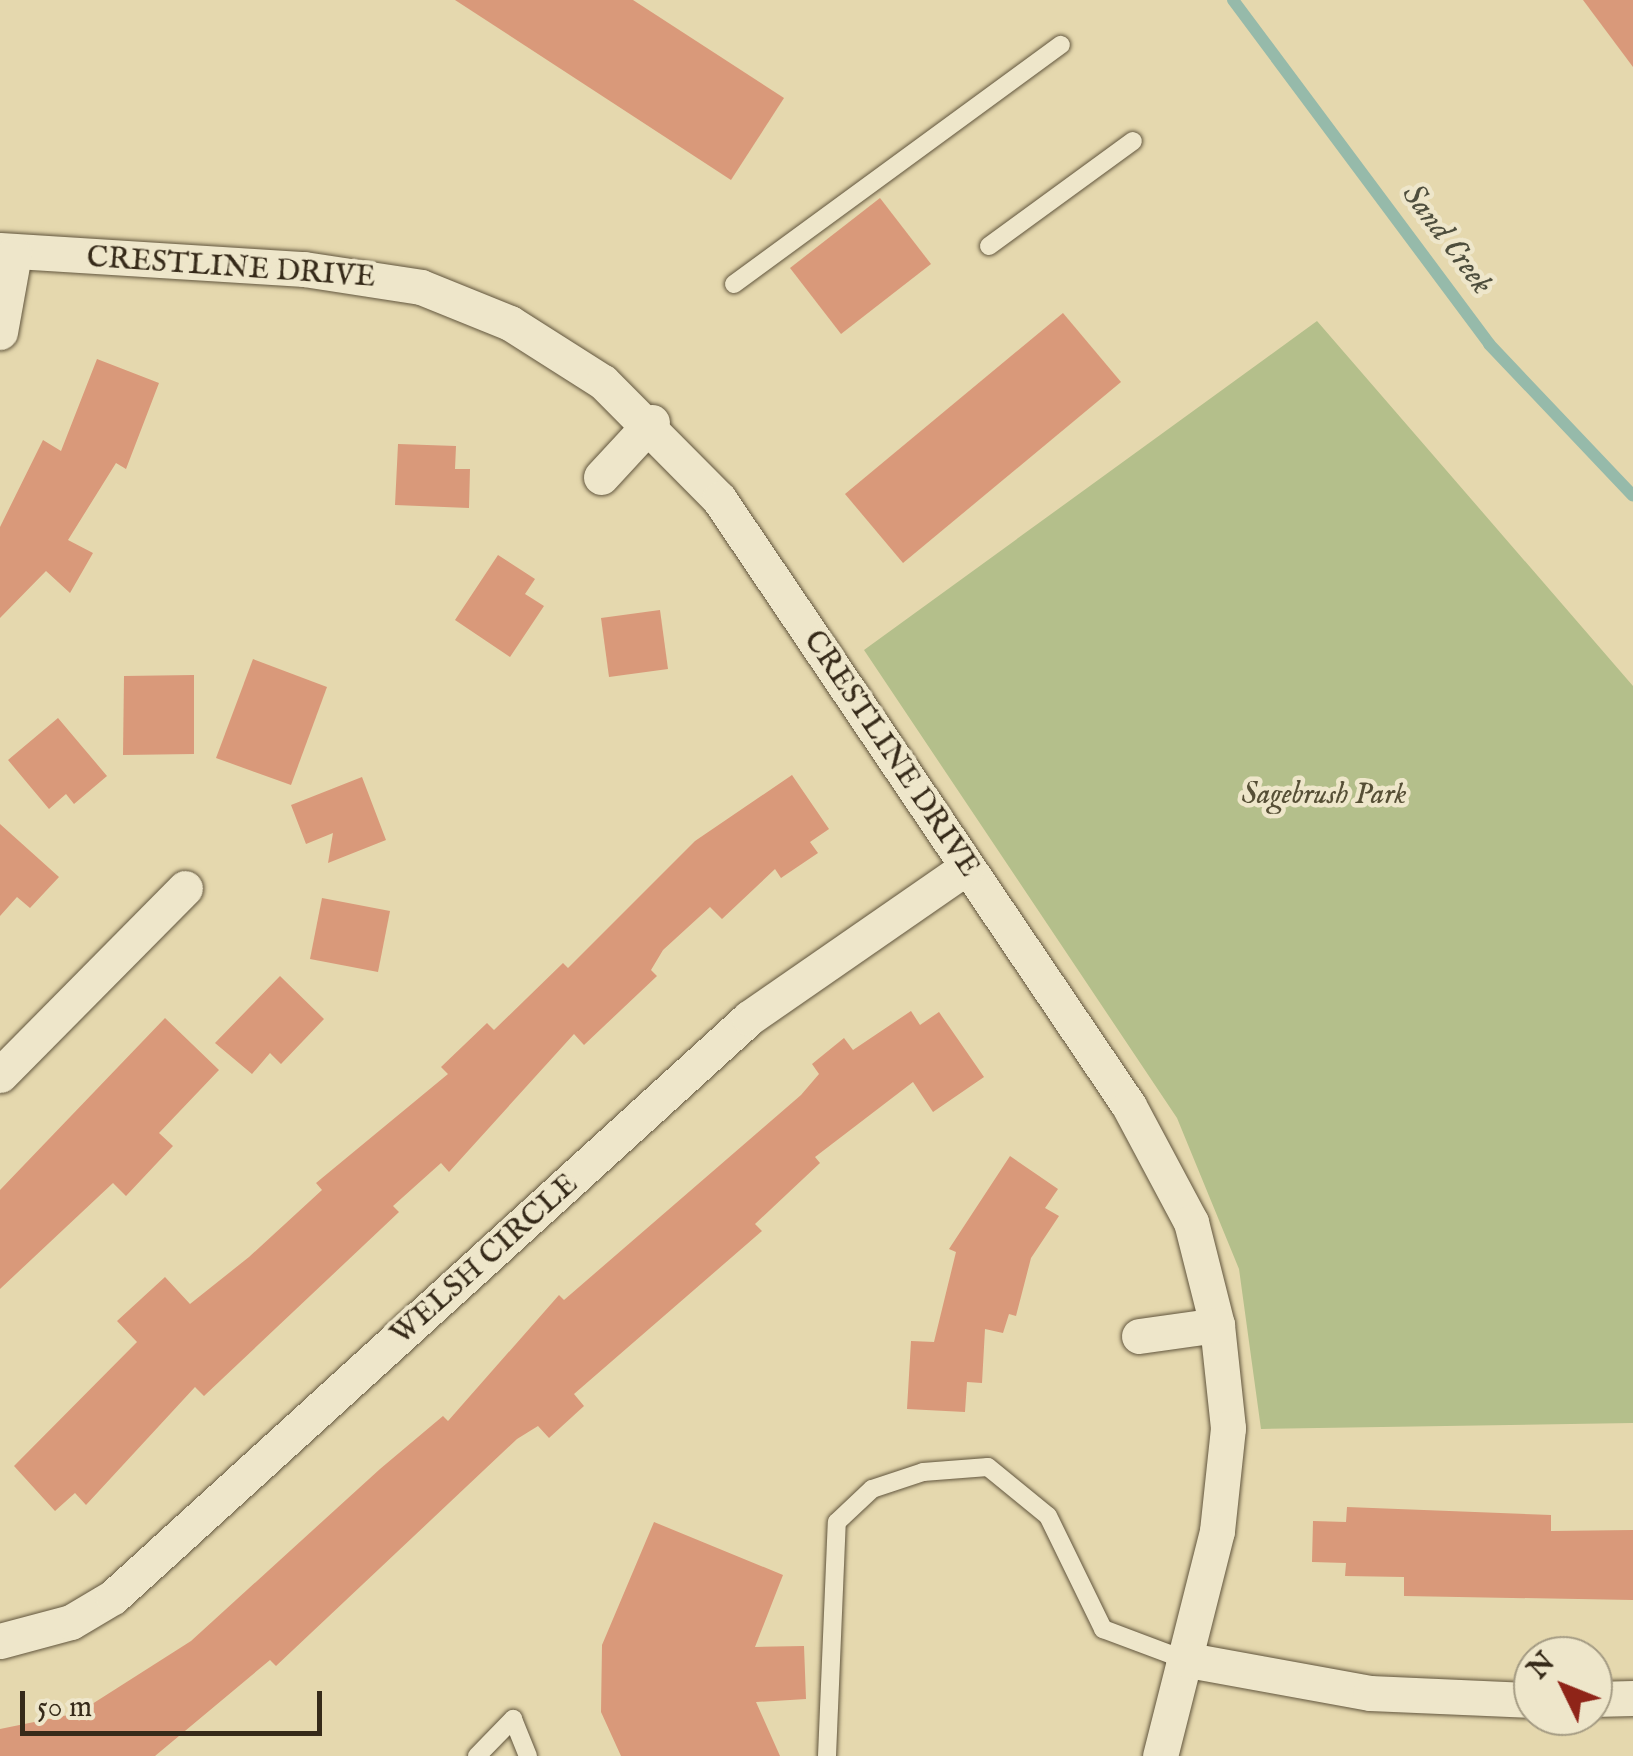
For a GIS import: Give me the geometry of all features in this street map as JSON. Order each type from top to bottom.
[{"type":"street","points":[[0,332],[7,252]]},
{"type":"street","name":"CRESTLINE DRIVE","points":[[7,252],[304,269],[421,287],[561,352],[652,422],[719,498],[1166,1168],[1217,1325],[1224,1482],[1160,1756]]},
{"type":"street","points":[[602,477],[652,422]]},
{"type":"street","name":"WELSH CIRCLE","points":[[0,1641],[71,1622],[113,1597],[749,1018],[967,867]]},
{"type":"street","points":[[0,1075],[185,888]]},
{"type":"street","points":[[1139,1336],[1217,1325]]},
{"type":"street","points":[[1183,1659],[1387,1695],[1513,1699]]},
{"type":"lane","points":[[734,284],[1061,45]]},
{"type":"lane","points":[[989,246],[1133,141]]},
{"type":"lane","points":[[828,1756],[837,1522],[872,1489],[923,1472],[988,1467],[1048,1516],[1103,1629],[1183,1659]]},
{"type":"lane","points":[[477,1756],[513,1719],[528,1756]]},
{"type":"green space","name":"Sagebrush Park","points":[[1317,321],[1633,686],[1633,1423],[1261,1429],[1239,1269],[1177,1118],[864,650]]},
{"type":"building","points":[[455,0],[633,0],[784,98],[731,180]]},
{"type":"building","points":[[1583,0],[1633,0],[1633,67]]},
{"type":"building","points":[[880,198],[931,264],[841,334],[790,268]]},
{"type":"building","points":[[1063,313],[1121,382],[903,563],[845,494]]},
{"type":"building","points":[[97,359],[159,383],[126,469],[116,463],[68,540],[93,553],[70,593],[46,571],[0,618],[0,527],[43,440],[61,451]]},
{"type":"building","points":[[398,444],[456,446],[455,469],[470,469],[469,508],[395,505]]},
{"type":"building","points":[[498,555],[535,579],[525,594],[544,606],[510,657],[455,620]]},
{"type":"building","points":[[660,610],[668,669],[609,677],[601,618]]},
{"type":"building","points":[[253,659],[327,687],[291,785],[216,758]]},
{"type":"building","points":[[194,675],[194,754],[123,755],[124,676]]},
{"type":"building","points":[[58,718],[107,776],[74,804],[66,794],[49,809],[8,760]]},
{"type":"building","points":[[792,775],[829,829],[810,842],[818,853],[781,878],[775,869],[722,919],[710,907],[663,950],[651,970],[657,976],[584,1045],[574,1034],[449,1172],[441,1163],[393,1206],[399,1212],[204,1396],[195,1387],[86,1505],[75,1493],[55,1511],[14,1466],[137,1342],[117,1321],[165,1277],[190,1304],[249,1257],[322,1190],[316,1183],[448,1074],[441,1067],[487,1023],[494,1030],[563,963],[568,968],[695,841]]},
{"type":"building","points":[[362,777],[386,840],[328,863],[333,833],[306,844],[291,805]]},
{"type":"building","points":[[0,824],[59,877],[30,908],[17,897],[0,916]]},
{"type":"building","points":[[322,898],[390,911],[378,972],[310,959]]},
{"type":"building","points":[[280,976],[324,1019],[281,1064],[270,1053],[252,1074],[215,1043]]},
{"type":"building","points":[[911,1011],[920,1025],[939,1012],[984,1077],[933,1112],[913,1082],[815,1157],[820,1163],[755,1224],[762,1231],[574,1394],[584,1406],[549,1438],[538,1426],[517,1439],[276,1666],[270,1660],[155,1756],[0,1756],[0,1729],[78,1713],[191,1641],[380,1469],[443,1416],[448,1421],[559,1295],[564,1300],[801,1095],[819,1074],[812,1064],[844,1038],[853,1050]]},
{"type":"building","points":[[165,1018],[219,1070],[159,1133],[173,1146],[126,1196],[113,1183],[0,1289],[0,1190]]},
{"type":"building","points":[[1010,1156],[1058,1189],[1045,1208],[1059,1216],[1031,1258],[1016,1316],[1009,1314],[1003,1333],[985,1329],[982,1383],[967,1382],[965,1412],[907,1409],[911,1341],[934,1342],[956,1252],[949,1249]]},
{"type":"building","points":[[1347,1507],[1551,1515],[1551,1531],[1633,1530],[1633,1600],[1404,1596],[1404,1577],[1345,1576],[1346,1563],[1312,1562],[1313,1521],[1346,1522]]},
{"type":"building","points":[[654,1522],[783,1575],[755,1647],[804,1646],[806,1699],[756,1702],[780,1756],[621,1756],[601,1712],[602,1645]]},
{"type":"waterway","name":"Sand Creek","points":[[1233,0],[1489,344],[1633,496]]}]
